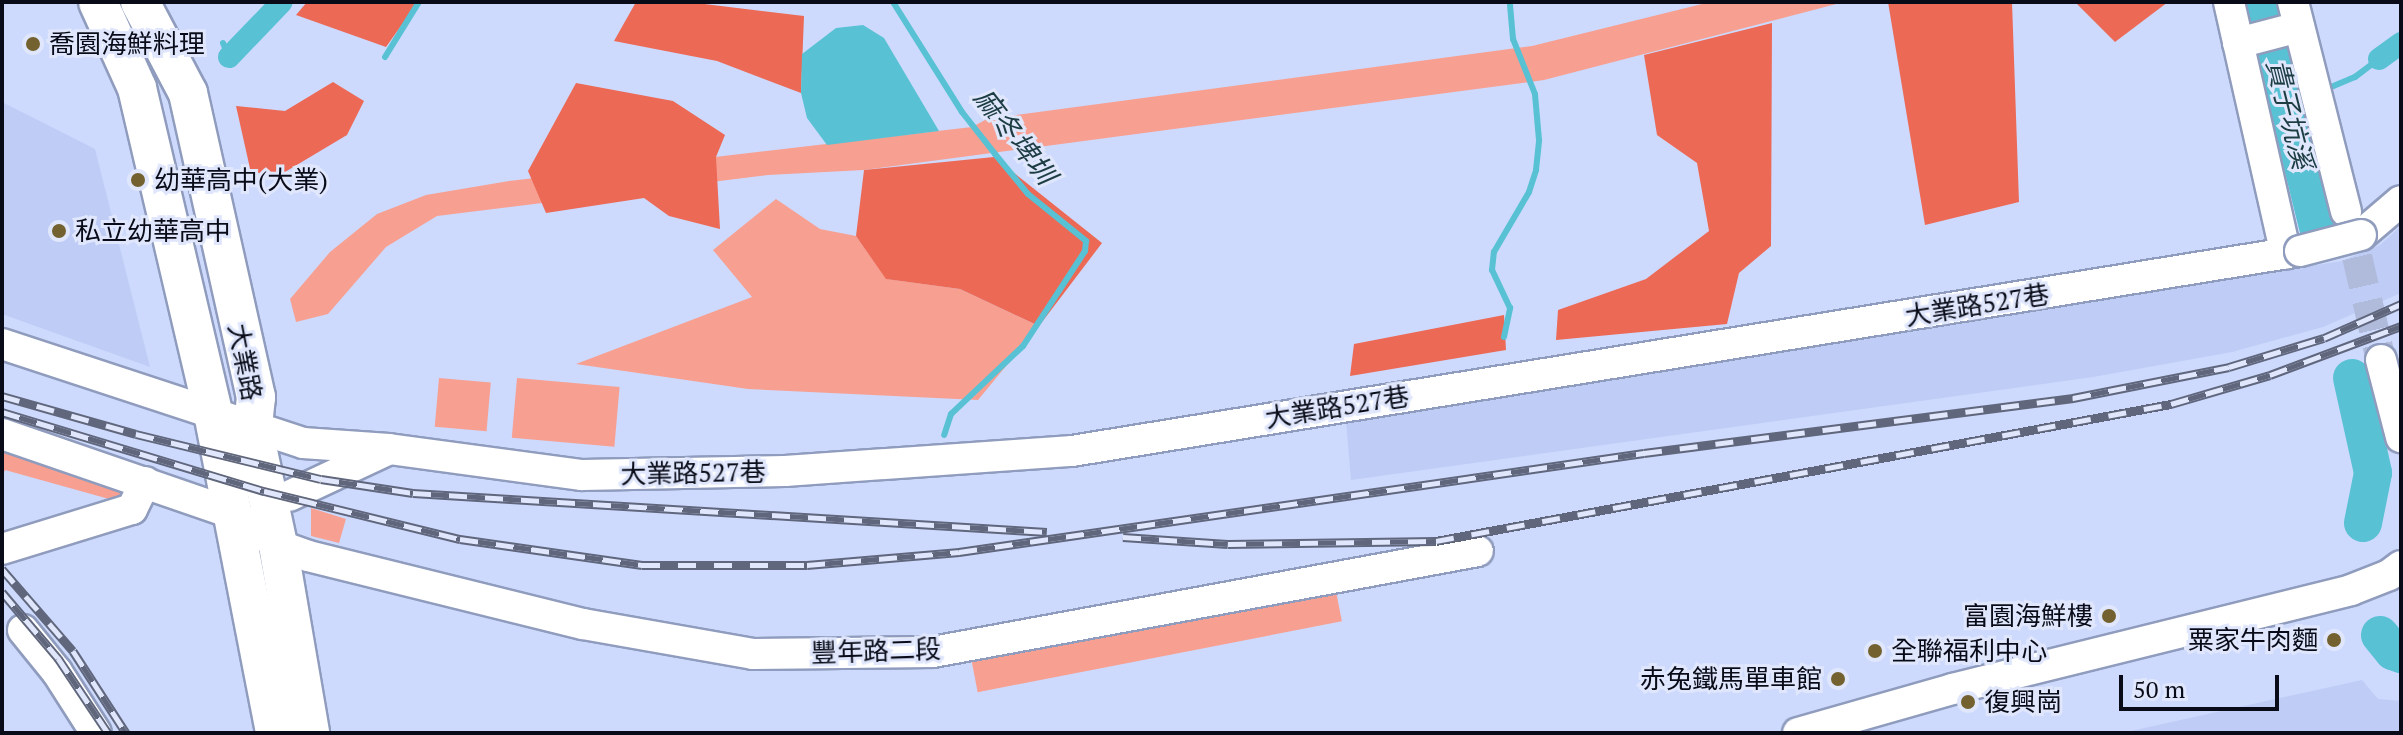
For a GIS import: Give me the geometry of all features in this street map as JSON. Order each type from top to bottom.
[{"type":"main road","name":"大業路","points":[[98,2],[137,88],[213,413],[275,733]]},
{"type":"main road","name":"大業路","points":[[140,2],[188,93],[256,397],[253,428],[278,545],[310,733]]},
{"type":"street","points":[[2229,2],[2293,252]]},
{"type":"street","points":[[2238,43],[2296,14],[2354,223]]},
{"type":"street","name":"大業路527巷","points":[[2,344],[303,443],[389,449],[582,475],[785,471],[1072,451],[2293,252],[2401,201]]},
{"type":"street","points":[[2381,360],[2401,437]]},
{"type":"street","name":"豐年路二段","points":[[2,434],[234,514],[278,545],[308,556],[583,624],[753,654],[944,650],[1478,551]]},
{"type":"street","points":[[289,496],[389,449]]},
{"type":"street","points":[[2,549],[132,509],[145,482]]},
{"type":"street","points":[[1798,733],[1952,689],[2397,576]]},
{"type":"street","points":[[23,630],[57,672],[96,733]]},
{"type":"shaded area","points":[[307,2],[418,2],[386,47],[296,15]]},
{"type":"shaded area","points":[[636,2],[688,2],[804,16],[801,93],[717,61],[614,41]]},
{"type":"shaded area","points":[[1710,2],[1844,2],[1544,80],[864,170],[768,175],[437,216],[386,247],[328,314],[296,322],[290,299],[330,252],[377,214],[426,195],[509,181],[972,127],[987,119],[1532,46]]},
{"type":"shaded area","points":[[1888,2],[2012,2],[2019,202],[1925,225]]},
{"type":"shaded area","points":[[2075,2],[2168,2],[2115,42]]},
{"type":"shaded area","points":[[1772,23],[1771,246],[1739,273],[1727,324],[1556,340],[1558,310],[1646,279],[1709,231],[1697,163],[1657,135],[1644,55]]},
{"type":"shaded area","points":[[863,25],[884,38],[939,131],[827,145],[807,118],[801,93],[802,54],[836,28]]},
{"type":"shaded area","points":[[333,82],[364,101],[347,135],[285,172],[251,173],[236,106],[285,111]]},
{"type":"shaded area","points":[[576,83],[673,101],[725,135],[716,157],[720,229],[669,216],[644,198],[546,213],[528,171]]},
{"type":"shaded area","name":"私立幼華高中","points":[[2,102],[95,149],[150,367],[2,314]]},
{"type":"shaded area","points":[[994,157],[1102,243],[1039,326],[960,289],[886,279],[856,236],[864,170]]},
{"type":"shaded area","points":[[776,199],[820,229],[856,236],[887,279],[960,289],[1039,326],[978,400],[748,389],[576,364],[752,297],[713,250]]},
{"type":"shaded area","points":[[2401,226],[2401,293],[2323,327],[2232,352],[2093,377],[1351,480],[1346,421],[2342,261],[2380,245]]},
{"type":"shaded area","points":[[1504,315],[1506,350],[1350,376],[1354,344]]},
{"type":"shaded area","points":[[439,378],[491,383],[487,431],[435,427]]},
{"type":"shaded area","points":[[517,378],[620,387],[614,447],[512,438]]},
{"type":"shaded area","points":[[2,442],[123,485],[127,504],[5,470],[2,477]]},
{"type":"shaded area","points":[[311,508],[346,519],[339,543],[311,536]]},
{"type":"shaded area","points":[[1335,586],[1342,621],[978,692],[971,657]]},
{"type":"shaded area","points":[[2362,680],[2378,699],[2401,701],[2401,733],[2122,733]]},
{"type":"waterway","points":[[229,57],[282,2]]},
{"type":"waterway","points":[[385,57],[419,2]]},
{"type":"waterway","name":"麻冬埤圳","points":[[893,2],[962,112],[995,154],[1028,194],[1086,241],[1085,251],[1023,346],[951,414],[944,435]]},
{"type":"waterway","points":[[1504,337],[1510,308],[1492,270],[1494,252],[1529,192],[1536,170],[1539,140],[1535,94],[1513,39],[1510,2]]},
{"type":"waterway","name":"貴子坑溪","points":[[2262,2],[2318,226]]},
{"type":"waterway","points":[[223,43],[229,57]]},
{"type":"waterway","points":[[2379,59],[2401,43]]},
{"type":"waterway","points":[[2324,90],[2355,77],[2379,59]]},
{"type":"waterway","points":[[2287,105],[2306,97]]},
{"type":"waterway","name":"貴子坑溪","points":[[2352,378],[2373,473],[2363,523]]},
{"type":"waterway","name":"貴子坑溪","points":[[2380,635],[2393,651],[2401,654]]},
{"type":"tunnel","points":[[2347,213],[2381,360]]},
{"type":"railway","points":[[2,412],[264,491],[460,539],[642,565],[807,565],[959,552],[1644,453],[2073,398],[2229,367],[2324,338],[2401,304]]},
{"type":"railway","points":[[1123,537],[1228,544],[1436,541],[2171,404],[2270,375],[2401,326]]},
{"type":"railway","points":[[2,396],[136,434],[321,479],[413,493],[1047,532]]},
{"type":"railway","points":[[2,569],[73,651],[126,733]]},
{"type":"railway","points":[[2,592],[58,658],[108,733]]},
{"type":"place","name":"喬園海鮮料理","points":[[33,44]]},
{"type":"place","name":"幼華高中(大業)","points":[[138,180]]},
{"type":"place","name":"私立幼華高中","points":[[59,231]]},
{"type":"place","name":"富園海鮮樓","points":[[2109,616]]},
{"type":"place","name":"粟家牛肉麵","points":[[2334,640]]},
{"type":"place","name":"全聯福利中心","points":[[1875,651]]},
{"type":"place","name":"赤兔鐵馬單車館","points":[[1838,679]]},
{"type":"place","name":"復興崗","points":[[1968,702]]}]
